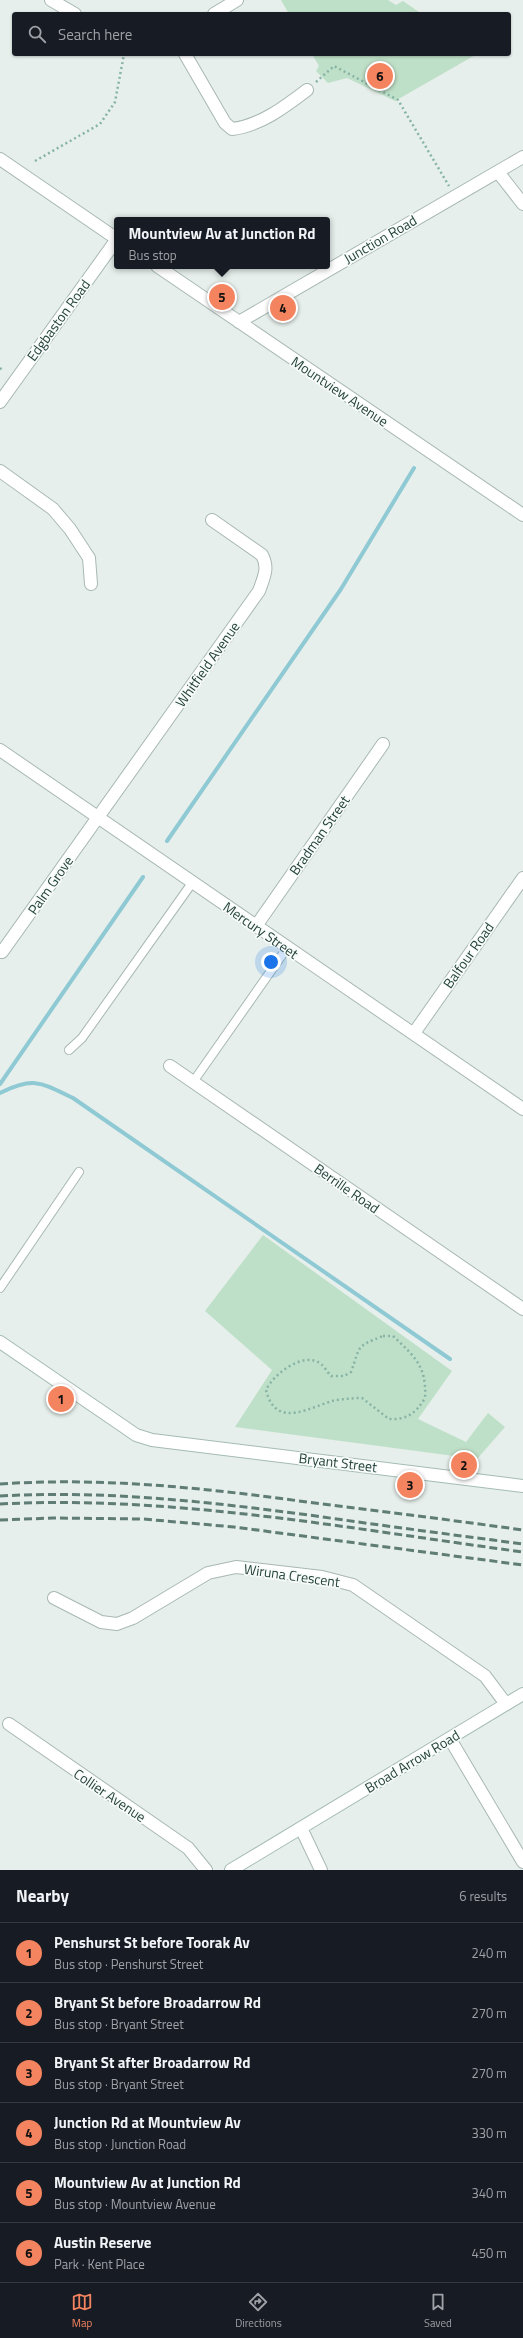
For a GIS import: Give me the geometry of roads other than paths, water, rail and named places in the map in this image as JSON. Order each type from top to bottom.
[{"type":"street","points":[[51,0],[72,12]]},
{"type":"street","points":[[217,12],[237,0]]},
{"type":"street","points":[[186,56],[225,123],[232,129],[241,128],[279,110],[307,90]]},
{"type":"street","name":"Junction Road","points":[[330,268],[523,157]]},
{"type":"street","points":[[0,159],[114,237]]},
{"type":"street","points":[[498,172],[523,204]]},
{"type":"street","name":"Edgbaston Road","points":[[0,402],[114,243]]},
{"type":"street","name":"Mountview Avenue","points":[[161,269],[523,515]]},
{"type":"street","name":"Junction Road","points":[[239,322],[329,269]]},
{"type":"street","points":[[0,471],[53,509],[70,529],[89,558],[91,584]]},
{"type":"street","name":"Whitfield Avenue","points":[[97,818],[258,591],[263,578],[266,563],[262,555],[212,520]]},
{"type":"street","name":"Bradman Street","points":[[256,926],[383,744]]},
{"type":"street","name":"Mercury Street","points":[[0,750],[523,1109]]},
{"type":"street","name":"Palm Grove","points":[[2,952],[97,818]]},
{"type":"street","name":"Balfour Road","points":[[414,1033],[523,878]]},
{"type":"street","name":"Berrille Road","points":[[170,1066],[523,1309]]},
{"type":"street","name":"Bryant Street","points":[[0,1342],[136,1435],[152,1440],[523,1486]]},
{"type":"street","name":"Wiruna Crescent","points":[[54,1598],[101,1622],[117,1624],[133,1618],[208,1573],[236,1567],[322,1577],[353,1585],[485,1676],[506,1704]]},
{"type":"street","name":"Broad Arrow Road","points":[[231,1870],[523,1694]]},
{"type":"street","name":"Collier Avenue","points":[[9,1724],[188,1848],[206,1870]]},
{"type":"street","points":[[450,1739],[523,1862]]},
{"type":"street","points":[[301,1828],[321,1870]]},
{"type":"lane","points":[[69,1050],[82,1038],[192,883]]},
{"type":"lane","points":[[193,1082],[287,948]]},
{"type":"lane","points":[[0,1288],[79,1172]]},
{"type":"waterway","points":[[167,841],[341,589],[414,468]]},
{"type":"waterway","points":[[0,1084],[143,877]]},
{"type":"waterway","points":[[0,1093],[21,1084],[30,1083],[45,1085],[73,1098],[450,1359]]},
{"type":"railway","points":[[0,1484],[77,1482],[192,1488],[523,1530]]},
{"type":"railway","points":[[0,1496],[79,1495],[158,1498],[277,1511],[523,1544]]},
{"type":"railway","points":[[0,1504],[131,1504],[197,1509],[328,1524],[523,1552]]},
{"type":"railway","points":[[0,1520],[53,1518],[143,1519],[234,1527],[523,1565]]},
{"type":"place","name":"Austin Reserve","points":[[380,76]]},
{"type":"place","name":"Mountview Av at Junction Rd","points":[[222,297]]},
{"type":"place","name":"Junction Rd at Mountview Av","points":[[283,308]]},
{"type":"place","name":"Penshurst St before Toorak Av","points":[[61,1399]]},
{"type":"place","name":"Bryant St before Broadarrow Rd","points":[[464,1465]]},
{"type":"place","name":"Bryant St after Broadarrow Rd","points":[[410,1485]]}]
